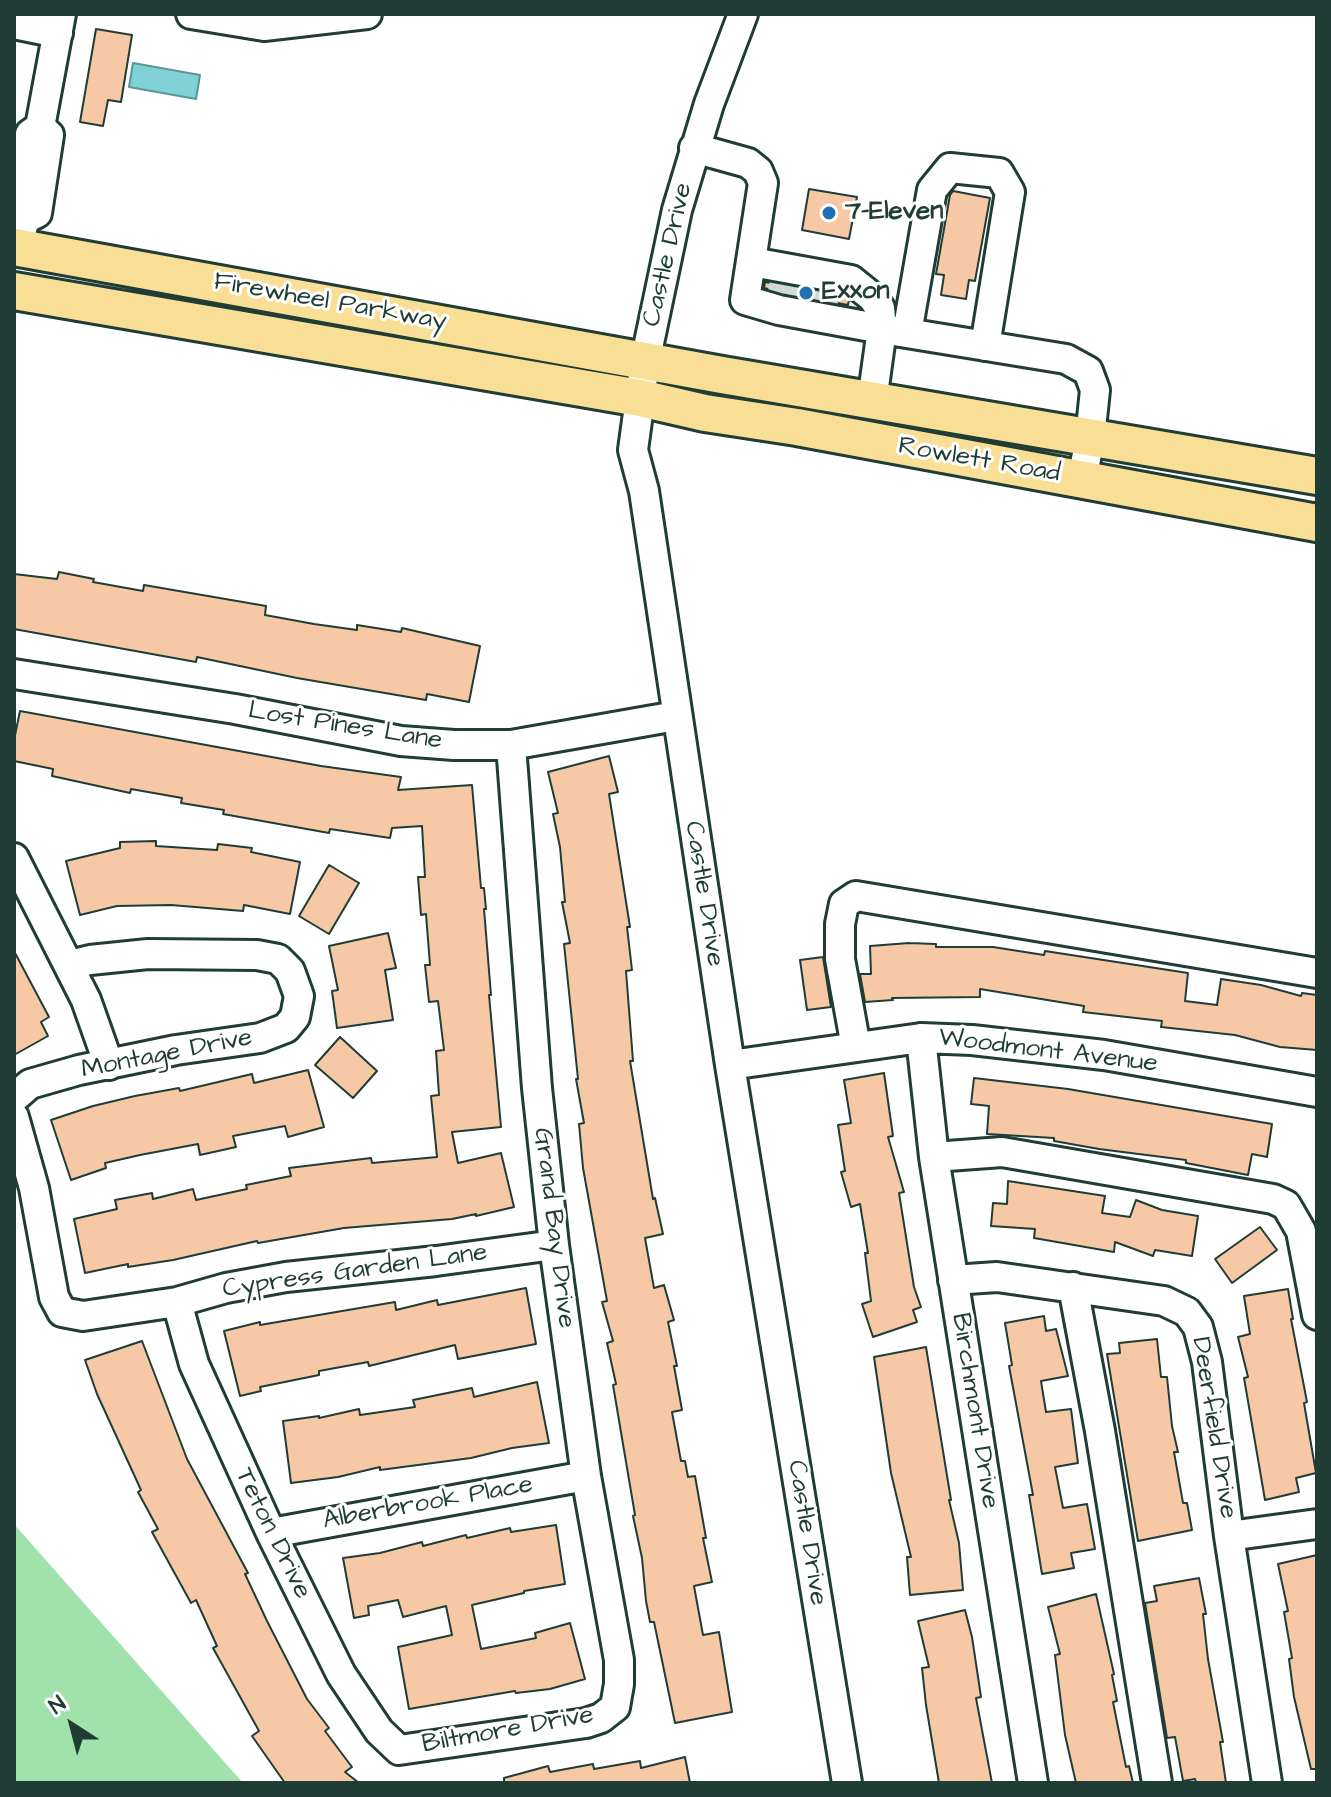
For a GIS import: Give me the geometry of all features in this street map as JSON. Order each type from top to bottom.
[{"type":"main road","name":"Firewheel Parkway","points":[[19,238],[191,278],[645,362]]},
{"type":"main road","points":[[14,294],[26,276],[40,271],[191,278]]},
{"type":"main road","name":"Firewheel Parkway","points":[[14,294],[640,398]]},
{"type":"main road","name":"Rowlett Road","points":[[645,362],[1314,476]]},
{"type":"main road","name":"Rowlett Road","points":[[640,398],[705,413],[797,427],[1310,522]]},
{"type":"main road","points":[[1310,522],[1314,476]]},
{"type":"street","points":[[191,14],[233,18],[264,26],[367,14]]},
{"type":"street","name":"Castle Drive","points":[[743,14],[694,148],[677,210],[645,362],[633,450],[644,491],[730,1065],[847,1783]]},
{"type":"street","points":[[14,24],[60,24],[44,126],[30,134],[16,209],[19,238]]},
{"type":"street","points":[[694,148],[748,163],[758,171],[763,183],[745,300],[804,293],[851,280],[863,287],[895,331]]},
{"type":"street","points":[[872,401],[895,331],[932,190],[950,168],[999,173],[1010,192],[985,346]]},
{"type":"street","points":[[752,262],[804,293],[895,331],[1066,359],[1088,371],[1095,390],[1082,480]]},
{"type":"street","name":"Lost Pines Lane","points":[[14,674],[235,709],[401,741],[454,745],[511,745],[676,716]]},
{"type":"street","name":"Grand Bay Drive","points":[[511,745],[537,1088],[554,1245],[586,1476],[619,1660],[615,1707]]},
{"type":"street","points":[[14,858],[86,1000],[109,1065]]},
{"type":"street","points":[[856,1047],[840,959],[844,904],[856,896],[1317,973]]},
{"type":"street","name":"Montage Drive","points":[[15,1103],[30,1084],[214,1044],[260,1038],[286,1028],[295,1017],[299,996],[290,971],[278,959],[257,955],[148,954],[109,957],[69,965]]},
{"type":"street","name":"Woodmont Avenue","points":[[730,1065],[921,1038],[972,1040],[1104,1055],[1317,1092]]},
{"type":"street","name":"Birchmont Drive","points":[[921,1038],[934,1157],[1033,1783]]},
{"type":"street","name":"Cypress Garden Lane","points":[[15,1103],[54,1297],[62,1312],[83,1316],[177,1302],[226,1288],[286,1277],[554,1245]]},
{"type":"street","points":[[934,1157],[1002,1152],[1273,1199],[1286,1205],[1297,1221],[1317,1315]]},
{"type":"street","name":"Deerfield Drive","points":[[953,1280],[997,1277],[1164,1301],[1187,1312],[1198,1327],[1207,1362],[1229,1536],[1267,1783]]},
{"type":"street","points":[[1073,1287],[1100,1431],[1157,1783]]},
{"type":"street","name":"Teton Drive","points":[[177,1302],[194,1364],[271,1533],[341,1674],[379,1731],[399,1750]]},
{"type":"street","name":"Alberbrook Place","points":[[271,1533],[586,1476]]},
{"type":"street","points":[[1229,1536],[1317,1524]]},
{"type":"street","name":"Biltmore Drive","points":[[399,1750],[586,1723],[601,1718],[615,1707]]},
{"type":"green space","points":[[14,1524],[243,1783],[14,1783]]},
{"type":"water","points":[[133,63],[200,75],[196,99],[129,87]]},
{"type":"building","points":[[96,29],[132,35],[121,102],[108,100],[103,126],[80,122]]},
{"type":"building","name":"7-Eleven","points":[[809,189],[857,197],[849,239],[802,230]]},
{"type":"building","points":[[953,191],[990,198],[975,281],[969,280],[966,299],[941,295],[944,275],[936,274]]},
{"type":"building","points":[[765,282],[844,296],[849,300],[848,305],[764,288]]},
{"type":"building","points":[[59,572],[143,591],[144,585],[266,606],[265,615],[314,624],[357,630],[357,625],[401,632],[402,628],[480,646],[469,702],[427,694],[426,700],[197,657],[196,662],[14,629],[14,574],[57,579]]},
{"type":"building","points":[[20,711],[321,766],[401,777],[398,790],[472,785],[481,888],[484,888],[486,909],[489,995],[501,1127],[452,1132],[458,1163],[501,1153],[514,1207],[476,1216],[344,1228],[257,1241],[173,1260],[128,1267],[128,1264],[85,1273],[74,1219],[117,1209],[115,1200],[152,1193],[153,1199],[193,1189],[196,1200],[291,1176],[289,1168],[371,1158],[372,1163],[437,1157],[431,1096],[439,1095],[436,1051],[444,1050],[438,1001],[429,1002],[425,965],[430,965],[426,914],[421,915],[418,877],[425,877],[422,826],[392,828],[390,838],[330,829],[329,833],[223,814],[224,810],[181,803],[182,798],[131,789],[130,793],[52,776],[53,769],[14,761],[14,740]]},
{"type":"building","points":[[609,756],[618,792],[609,794],[630,927],[627,927],[632,970],[626,971],[633,1061],[630,1061],[653,1199],[663,1234],[645,1238],[654,1288],[664,1285],[674,1320],[668,1322],[682,1410],[672,1412],[681,1461],[685,1461],[688,1477],[695,1476],[706,1538],[703,1538],[712,1582],[694,1586],[703,1635],[719,1632],[732,1712],[675,1723],[654,1622],[650,1622],[646,1601],[642,1558],[613,1385],[616,1384],[607,1343],[613,1341],[602,1302],[607,1301],[583,1168],[579,1124],[584,1123],[576,1079],[564,944],[570,943],[562,902],[565,902],[560,847],[553,814],[558,813],[548,772]]},
{"type":"building","points":[[156,841],[156,846],[217,850],[218,844],[252,848],[251,852],[300,862],[290,914],[244,905],[243,911],[171,905],[117,906],[80,915],[66,861],[120,848],[120,842]]},
{"type":"building","points":[[329,865],[359,883],[329,934],[299,916]]},
{"type":"building","points":[[388,933],[396,968],[385,970],[393,1020],[337,1028],[332,991],[338,990],[329,946]]},
{"type":"building","points":[[936,944],[936,947],[993,947],[1044,955],[1045,951],[1188,973],[1185,1001],[1217,1005],[1221,979],[1261,985],[1301,996],[1302,993],[1317,995],[1317,1050],[1280,1047],[1235,1035],[1161,1027],[1162,1021],[1083,1012],[1084,1006],[980,989],[980,997],[892,998],[865,1002],[860,974],[871,974],[870,946]]},
{"type":"building","points":[[14,951],[49,1017],[41,1022],[48,1036],[14,1055]]},
{"type":"building","points":[[823,957],[831,1007],[807,1010],[800,960]]},
{"type":"building","points":[[340,1037],[377,1071],[353,1098],[315,1065]]},
{"type":"building","points":[[308,1070],[324,1127],[288,1137],[285,1126],[233,1136],[236,1147],[200,1155],[198,1144],[140,1155],[105,1163],[106,1168],[71,1180],[51,1120],[135,1096],[179,1088],[180,1091],[252,1074],[254,1083]]},
{"type":"building","points":[[884,1073],[893,1136],[888,1137],[904,1192],[899,1193],[914,1287],[921,1307],[913,1310],[917,1322],[873,1337],[862,1304],[871,1301],[865,1253],[868,1253],[860,1204],[851,1207],[841,1172],[845,1171],[838,1125],[851,1123],[844,1080]]},
{"type":"building","points":[[974,1078],[1068,1089],[1272,1124],[1267,1157],[1252,1154],[1248,1175],[1186,1163],[1186,1160],[1099,1149],[1054,1141],[1054,1138],[987,1134],[989,1106],[971,1104]]},
{"type":"building","points":[[1008,1181],[1105,1196],[1102,1213],[1130,1217],[1136,1200],[1162,1210],[1198,1216],[1192,1256],[1155,1250],[1153,1256],[1115,1242],[1114,1252],[1034,1238],[1035,1229],[991,1226],[993,1203],[1007,1204]]},
{"type":"building","points":[[1260,1227],[1277,1250],[1232,1283],[1215,1259]]},
{"type":"building","points":[[526,1288],[536,1344],[458,1359],[455,1345],[369,1366],[368,1362],[319,1371],[319,1375],[260,1387],[261,1391],[240,1396],[224,1331],[260,1322],[260,1325],[395,1302],[396,1310],[437,1300],[438,1305]]},
{"type":"building","points":[[1288,1289],[1316,1473],[1296,1478],[1299,1492],[1265,1500],[1244,1378],[1248,1377],[1238,1337],[1250,1334],[1244,1296]]},
{"type":"building","points":[[1044,1316],[1046,1331],[1056,1329],[1068,1376],[1041,1381],[1046,1412],[1071,1409],[1078,1463],[1055,1467],[1063,1508],[1087,1504],[1095,1549],[1071,1553],[1074,1568],[1042,1574],[1029,1495],[1033,1495],[1009,1366],[1012,1365],[1005,1323]]},
{"type":"building","points":[[1157,1339],[1161,1377],[1167,1377],[1178,1452],[1174,1452],[1183,1503],[1187,1503],[1192,1530],[1138,1541],[1107,1354],[1120,1353],[1119,1343]]},
{"type":"building","points":[[142,1341],[187,1459],[248,1573],[245,1574],[307,1699],[329,1728],[325,1731],[352,1767],[345,1772],[359,1783],[285,1783],[252,1736],[259,1731],[213,1648],[217,1646],[196,1600],[191,1603],[152,1532],[158,1529],[138,1492],[141,1490],[97,1394],[85,1360]]},
{"type":"building","points":[[926,1347],[949,1500],[959,1543],[963,1590],[910,1595],[907,1557],[911,1557],[891,1473],[874,1357]]},
{"type":"building","points":[[537,1382],[549,1443],[471,1458],[380,1470],[380,1467],[338,1477],[291,1483],[283,1421],[319,1418],[359,1409],[360,1415],[415,1407],[413,1400],[472,1388],[474,1397]]},
{"type":"building","points":[[556,1525],[565,1584],[472,1605],[481,1649],[536,1638],[535,1633],[570,1623],[585,1679],[550,1689],[515,1691],[409,1709],[398,1647],[452,1635],[446,1606],[403,1617],[398,1600],[368,1606],[369,1615],[354,1618],[343,1558],[510,1528],[511,1532]]},
{"type":"building","points":[[1317,1555],[1317,1769],[1311,1769],[1294,1697],[1289,1659],[1292,1658],[1284,1612],[1288,1611],[1278,1564]]},
{"type":"building","points":[[1199,1578],[1226,1783],[1196,1783],[1195,1779],[1183,1781],[1175,1737],[1167,1738],[1145,1603],[1157,1601],[1154,1586]]},
{"type":"building","points":[[1096,1594],[1114,1674],[1117,1701],[1113,1702],[1126,1767],[1129,1766],[1133,1783],[1076,1783],[1065,1735],[1055,1655],[1060,1654],[1048,1607]]},
{"type":"building","points":[[965,1610],[972,1637],[981,1697],[976,1698],[992,1783],[939,1783],[926,1705],[922,1668],[929,1667],[918,1621]]},
{"type":"building","points":[[685,1757],[690,1783],[504,1783],[504,1778],[548,1766],[550,1772],[593,1764],[594,1769],[640,1761],[641,1768]]},
{"type":"tunnel","points":[[781,297],[784,281]]},
{"type":"tunnel","points":[[801,300],[805,284]]},
{"type":"tunnel","points":[[823,304],[827,288]]},
{"type":"place","name":"7-Eleven","points":[[829,213]]},
{"type":"place","name":"Exxon","points":[[806,293]]}]
